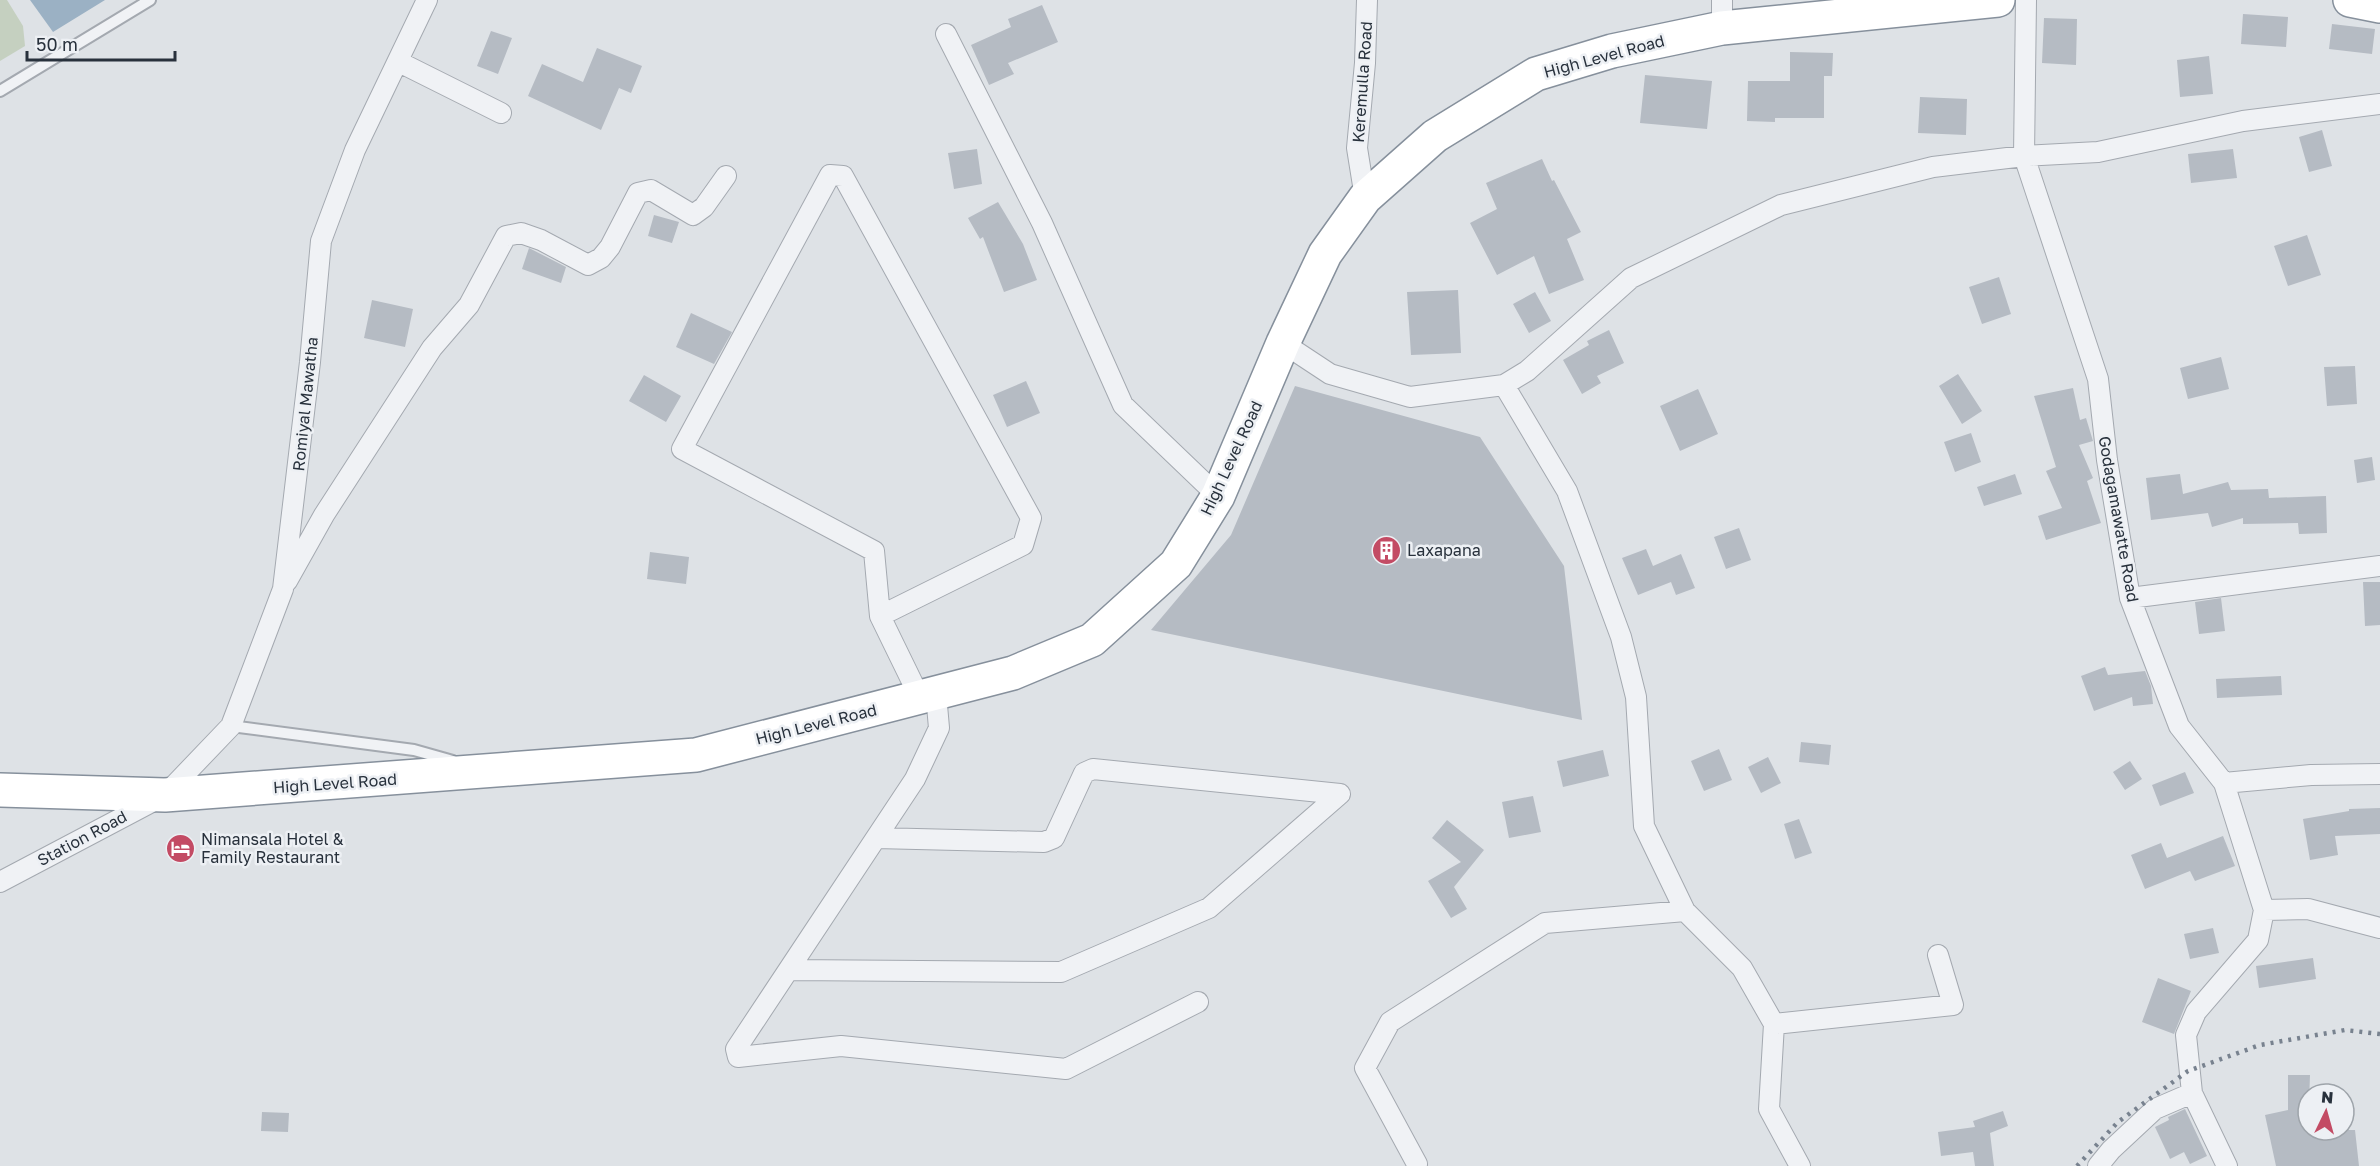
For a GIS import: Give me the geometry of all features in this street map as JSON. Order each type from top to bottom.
[{"type":"highway","name":"High Level Road","points":[[3,791],[165,795],[696,755],[1013,673],[1092,640],[1176,564],[1218,496],[1283,343],[1325,254],[1365,198],[1435,136],[1536,74],[1722,14],[1998,0]]},
{"type":"highway","points":[[2352,0],[2380,6]]},
{"type":"street","name":"Romiyal Mawatha","points":[[165,795],[231,726],[283,589],[310,362],[321,241],[355,150],[427,0]]},
{"type":"street","name":"Keremulla Road","points":[[1365,198],[1357,148],[1365,63],[1367,0]]},
{"type":"street","name":"Godagamawatte Road","points":[[2026,0],[2024,156],[2098,379],[2107,460],[2130,598],[2179,726],[2224,783],[2264,910],[2258,940],[2196,1012],[2186,1035],[2192,1093],[2227,1166]]},
{"type":"street","points":[[946,34],[1042,223],[1123,405],[1218,496]]},
{"type":"street","points":[[399,62],[501,113]]},
{"type":"street","points":[[1283,343],[1330,374],[1410,397],[1504,385],[1527,371],[1631,278],[1781,205],[1933,167],[2024,156],[2098,152],[2243,121],[2380,104]]},
{"type":"street","points":[[880,616],[1023,545],[1031,518],[843,176],[830,175],[682,449],[874,551],[880,616],[928,696],[939,728],[915,779],[736,1049],[738,1057],[841,1046],[1066,1069],[1198,1002]]},
{"type":"street","points":[[283,589],[324,515],[432,348],[469,306],[506,236],[521,233],[542,240],[588,265],[601,258],[610,247],[638,194],[651,190],[693,214],[704,207],[726,176]]},
{"type":"street","points":[[1504,385],[1567,491],[1621,637],[1636,697],[1644,826],[1685,911],[1742,968],[1774,1024],[1770,1109],[1800,1166]]},
{"type":"street","points":[[2130,598],[2380,567]]},
{"type":"street","points":[[789,969],[1061,972],[1209,908],[1340,794],[1093,769],[1084,773],[1054,838],[1044,843],[876,838]]},
{"type":"street","points":[[2224,783],[2311,775],[2380,774]]},
{"type":"street","name":"Station Road","points":[[0,882],[165,795]]},
{"type":"street","points":[[2264,910],[2308,909],[2380,928]]},
{"type":"street","points":[[1417,1164],[1365,1068],[1390,1022],[1545,923],[1685,911]]},
{"type":"street","points":[[1774,1024],[1953,1005],[1938,956]]},
{"type":"street","points":[[2098,1166],[2111,1150],[2155,1109],[2192,1093]]},
{"type":"lane","points":[[0,91],[150,0]]},
{"type":"lane","points":[[231,726],[414,750],[488,772]]},
{"type":"green space","points":[[0,0],[7,0],[23,26],[25,46],[0,61]]},
{"type":"water","points":[[30,0],[105,0],[53,32]]},
{"type":"building","points":[[1042,5],[1058,42],[1008,63],[1014,74],[989,85],[971,45],[1011,27],[1008,19]]},
{"type":"building","points":[[2243,14],[2288,17],[2286,47],[2241,44]]},
{"type":"building","points":[[2044,18],[2077,19],[2076,65],[2042,63]]},
{"type":"building","points":[[2332,24],[2375,29],[2372,54],[2329,49]]},
{"type":"building","points":[[491,31],[512,38],[498,74],[477,66]]},
{"type":"building","points":[[597,48],[642,66],[631,93],[619,88],[601,130],[528,96],[542,64],[583,82]]},
{"type":"building","points":[[1790,52],[1833,53],[1832,76],[1824,76],[1824,118],[1775,118],[1775,122],[1747,121],[1748,81],[1790,81]]},
{"type":"building","points":[[2209,56],[2213,94],[2180,97],[2177,60]]},
{"type":"building","points":[[1645,75],[1712,81],[1707,129],[1640,123]]},
{"type":"building","points":[[1920,97],[1967,99],[1966,135],[1918,133]]},
{"type":"building","points":[[2322,130],[2332,166],[2309,172],[2299,137]]},
{"type":"building","points":[[977,149],[982,184],[954,189],[948,153]]},
{"type":"building","points":[[2233,149],[2237,178],[2191,183],[2188,154]]},
{"type":"building","points":[[1542,159],[1581,232],[1567,239],[1584,280],[1549,294],[1534,256],[1497,275],[1470,223],[1497,209],[1486,183]]},
{"type":"building","points":[[998,202],[1023,244],[1037,280],[1004,292],[983,237],[980,239],[968,218]]},
{"type":"building","points":[[654,215],[679,222],[672,243],[648,236]]},
{"type":"building","points":[[2307,235],[2321,275],[2288,286],[2274,246]]},
{"type":"building","points":[[529,248],[566,267],[561,283],[522,269]]},
{"type":"building","points":[[1999,277],[2011,314],[1982,324],[1969,287]]},
{"type":"building","points":[[1458,290],[1461,353],[1411,355],[1407,292]]},
{"type":"building","points":[[1535,292],[1551,321],[1529,333],[1513,304]]},
{"type":"building","points":[[372,300],[413,309],[405,347],[364,338]]},
{"type":"building","points":[[691,313],[732,332],[714,364],[676,347]]},
{"type":"building","points":[[1609,330],[1624,363],[1597,376],[1601,383],[1582,394],[1563,360],[1589,345],[1587,341]]},
{"type":"building","points":[[2221,357],[2229,389],[2188,399],[2180,368]]},
{"type":"building","points":[[2355,366],[2357,404],[2327,406],[2324,367]]},
{"type":"building","points":[[1958,374],[1982,411],[1962,424],[1939,386]]},
{"type":"building","points":[[644,375],[681,396],[666,422],[629,401]]},
{"type":"building","points":[[1026,381],[1040,413],[1007,427],[993,395]]},
{"type":"building","name":"Laxapana","points":[[1295,386],[1480,437],[1564,566],[1582,720],[1151,630],[1231,535]]},
{"type":"building","points":[[2073,388],[2080,420],[2086,418],[2093,441],[2079,445],[2093,478],[2087,481],[2101,523],[2046,540],[2038,516],[2062,508],[2046,471],[2056,467],[2034,396]]},
{"type":"building","points":[[1698,389],[1718,434],[1680,451],[1660,406]]},
{"type":"building","points":[[1971,433],[1981,462],[1955,472],[1944,442]]},
{"type":"building","points":[[2372,457],[2375,480],[2357,483],[2354,460]]},
{"type":"building","points":[[2015,474],[2022,494],[1984,506],[1977,487]]},
{"type":"building","points":[[2180,474],[2183,494],[2228,482],[2231,490],[2268,489],[2269,498],[2326,496],[2327,533],[2299,534],[2298,523],[2243,524],[2243,518],[2212,527],[2208,513],[2151,520],[2146,478]]},
{"type":"building","points":[[1739,528],[1751,560],[1726,569],[1714,537]]},
{"type":"building","points":[[1646,549],[1653,566],[1681,554],[1695,588],[1676,595],[1671,582],[1638,595],[1622,558]]},
{"type":"building","points":[[650,552],[689,557],[686,584],[647,579]]},
{"type":"building","points":[[2363,582],[2380,582],[2380,625],[2365,626]]},
{"type":"building","points":[[2221,598],[2225,631],[2199,634],[2195,602]]},
{"type":"building","points":[[2105,667],[2108,675],[2145,671],[2151,686],[2153,704],[2133,706],[2132,697],[2094,711],[2081,676]]},
{"type":"building","points":[[2281,676],[2282,695],[2217,698],[2216,679]]},
{"type":"building","points":[[1801,742],[1831,745],[1829,765],[1799,762]]},
{"type":"building","points":[[1719,749],[1732,780],[1704,791],[1691,761]]},
{"type":"building","points":[[1603,750],[1609,776],[1563,787],[1557,761]]},
{"type":"building","points":[[1768,757],[1781,783],[1761,793],[1748,767]]},
{"type":"building","points":[[2130,761],[2142,779],[2125,790],[2113,772]]},
{"type":"building","points":[[2185,772],[2194,793],[2160,806],[2152,785]]},
{"type":"building","points":[[1533,796],[1541,832],[1509,838],[1502,802]]},
{"type":"building","points":[[2380,808],[2380,834],[2335,836],[2338,855],[2310,860],[2303,819],[2349,811],[2349,809]]},
{"type":"building","points":[[1799,819],[1812,853],[1795,859],[1784,824]]},
{"type":"building","points":[[1447,820],[1484,850],[1454,887],[1467,909],[1451,918],[1428,881],[1461,862],[1432,838]]},
{"type":"building","points":[[2223,836],[2235,866],[2195,881],[2190,871],[2145,889],[2131,855],[2161,843],[2167,858]]},
{"type":"building","points":[[2213,928],[2219,953],[2190,959],[2184,934]]},
{"type":"building","points":[[2313,958],[2316,979],[2259,988],[2256,966]]},
{"type":"building","points":[[2158,978],[2191,991],[2174,1034],[2142,1022]]},
{"type":"building","points":[[2288,1075],[2310,1075],[2310,1082],[2296,1082],[2296,1142],[2356,1142],[2356,1139],[2359,1166],[2276,1166],[2265,1115],[2288,1110]]},
{"type":"building","points":[[2185,1109],[2207,1156],[2190,1164],[2184,1152],[2170,1159],[2155,1127],[2169,1120],[2168,1117]]},
{"type":"building","points":[[2003,1111],[2008,1126],[1990,1133],[1994,1166],[1975,1166],[1973,1152],[1941,1156],[1938,1132],[1975,1127],[1973,1121]]},
{"type":"building","points":[[262,1112],[289,1113],[288,1132],[261,1131]]},
{"type":"railway","points":[[2077,1166],[2118,1122],[2188,1071],[2260,1045],[2345,1030],[2380,1034]]},
{"type":"place","name":"Laxapana","points":[[1386,550]]},
{"type":"place","name":"Nimansala Hotel & Family Restaurant","points":[[180,848]]}]
